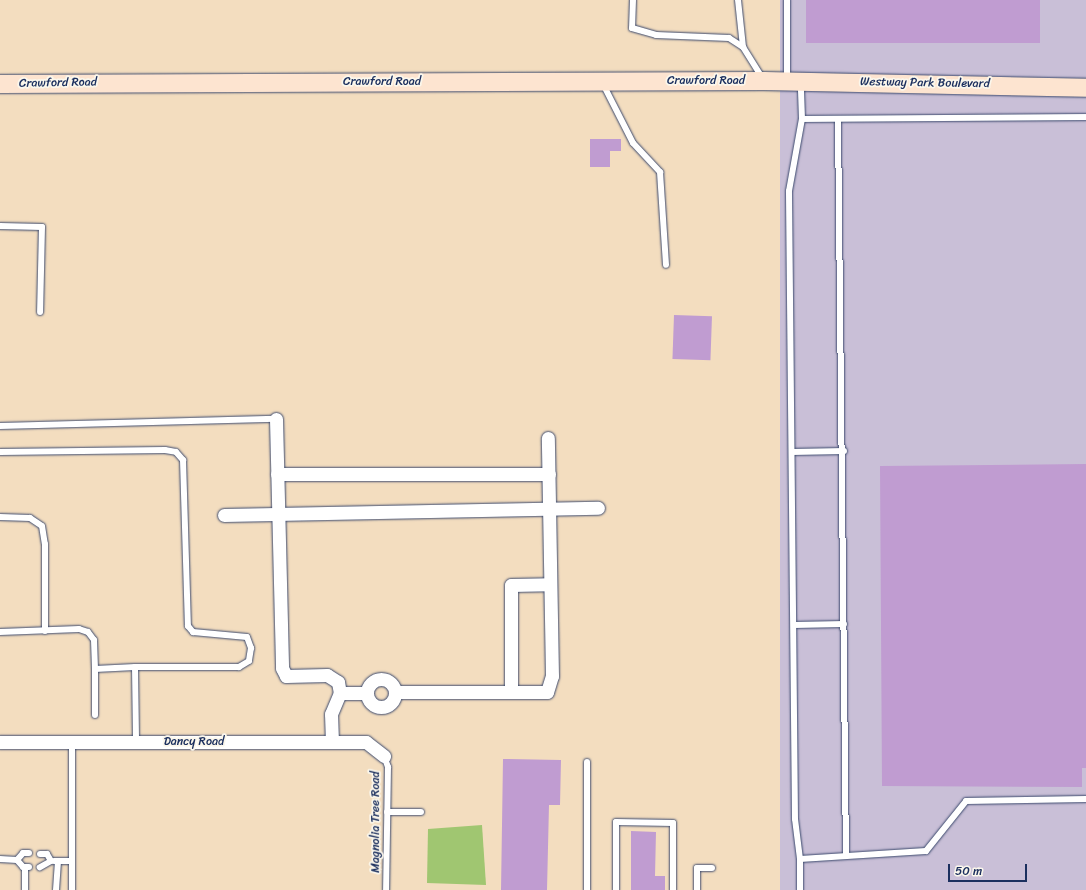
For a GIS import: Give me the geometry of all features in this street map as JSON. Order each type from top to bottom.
[{"type":"street","name":"Westway Park Boulevard","points":[[764,81],[1086,88]]},
{"type":"street","name":"Crawford Road","points":[[0,84],[764,81]]},
{"type":"street","points":[[276,419],[282,668],[286,676],[327,675],[338,682],[340,693],[331,714],[332,742]]},
{"type":"street","points":[[395,692],[547,692],[552,676],[548,438]]},
{"type":"street","points":[[277,474],[549,474]]},
{"type":"street","points":[[224,515],[598,508]]},
{"type":"street","points":[[511,692],[511,585],[550,584]]},
{"type":"street","points":[[383,680],[391,684],[395,692],[393,700],[382,707],[373,704],[367,693],[370,684],[383,680]]},
{"type":"street","points":[[340,693],[367,693]]},
{"type":"street","name":"Dancy Road","points":[[0,742],[366,742],[384,756]]},
{"type":"lane","points":[[633,0],[632,28],[656,35],[730,38],[743,47],[764,81]]},
{"type":"lane","points":[[738,0],[743,47]]},
{"type":"lane","points":[[787,0],[794,81],[802,119],[789,191],[795,818],[800,859],[800,890]]},
{"type":"lane","points":[[602,81],[633,143],[660,172],[666,265]]},
{"type":"lane","points":[[802,119],[838,120],[1086,117]]},
{"type":"lane","points":[[838,120],[844,451],[846,856]]},
{"type":"lane","points":[[0,226],[42,227],[40,312]]},
{"type":"lane","points":[[0,426],[276,419]]},
{"type":"lane","points":[[0,452],[165,450],[176,452],[183,460],[188,626],[193,632],[247,636],[251,648],[248,661],[239,667],[95,669]]},
{"type":"lane","points":[[792,452],[844,451]]},
{"type":"lane","points":[[0,517],[30,518],[42,526],[45,544],[45,631]]},
{"type":"lane","points":[[794,625],[844,624]]},
{"type":"lane","points":[[0,632],[88,632],[94,640],[95,715]]},
{"type":"lane","points":[[135,668],[136,742]]},
{"type":"lane","points":[[72,742],[72,890]]},
{"type":"lane","name":"Magnolia Tree Road","points":[[384,756],[388,767],[386,890]]},
{"type":"lane","points":[[587,762],[587,890]]},
{"type":"lane","points":[[800,859],[926,851],[966,801],[1086,799]]},
{"type":"lane","points":[[387,812],[421,812]]},
{"type":"lane","points":[[616,890],[616,822],[673,823],[673,890]]},
{"type":"lane","points":[[17,860],[22,853],[29,853]]},
{"type":"lane","points":[[40,854],[47,854],[51,861]]},
{"type":"lane","points":[[0,859],[17,860],[27,867],[25,890]]},
{"type":"lane","points":[[40,867],[51,861],[72,861]]},
{"type":"lane","points":[[56,890],[58,861]]},
{"type":"lane","points":[[697,890],[697,868],[712,868]]},
{"type":"shaded area","points":[[780,0],[1086,0],[1086,890],[780,890]]},
{"type":"green space","points":[[482,825],[486,885],[427,883],[428,829]]},
{"type":"building","points":[[806,0],[1040,0],[1040,43],[806,43]]},
{"type":"building","points":[[590,139],[621,139],[621,151],[610,151],[610,167],[590,167]]},
{"type":"building","points":[[674,315],[712,316],[710,360],[672,359]]},
{"type":"building","points":[[1086,464],[1086,768],[1082,768],[1082,787],[882,786],[880,466]]},
{"type":"building","points":[[503,759],[561,760],[560,805],[549,805],[547,890],[501,890]]},
{"type":"building","points":[[631,831],[656,832],[655,876],[665,876],[665,890],[631,890]]}]
